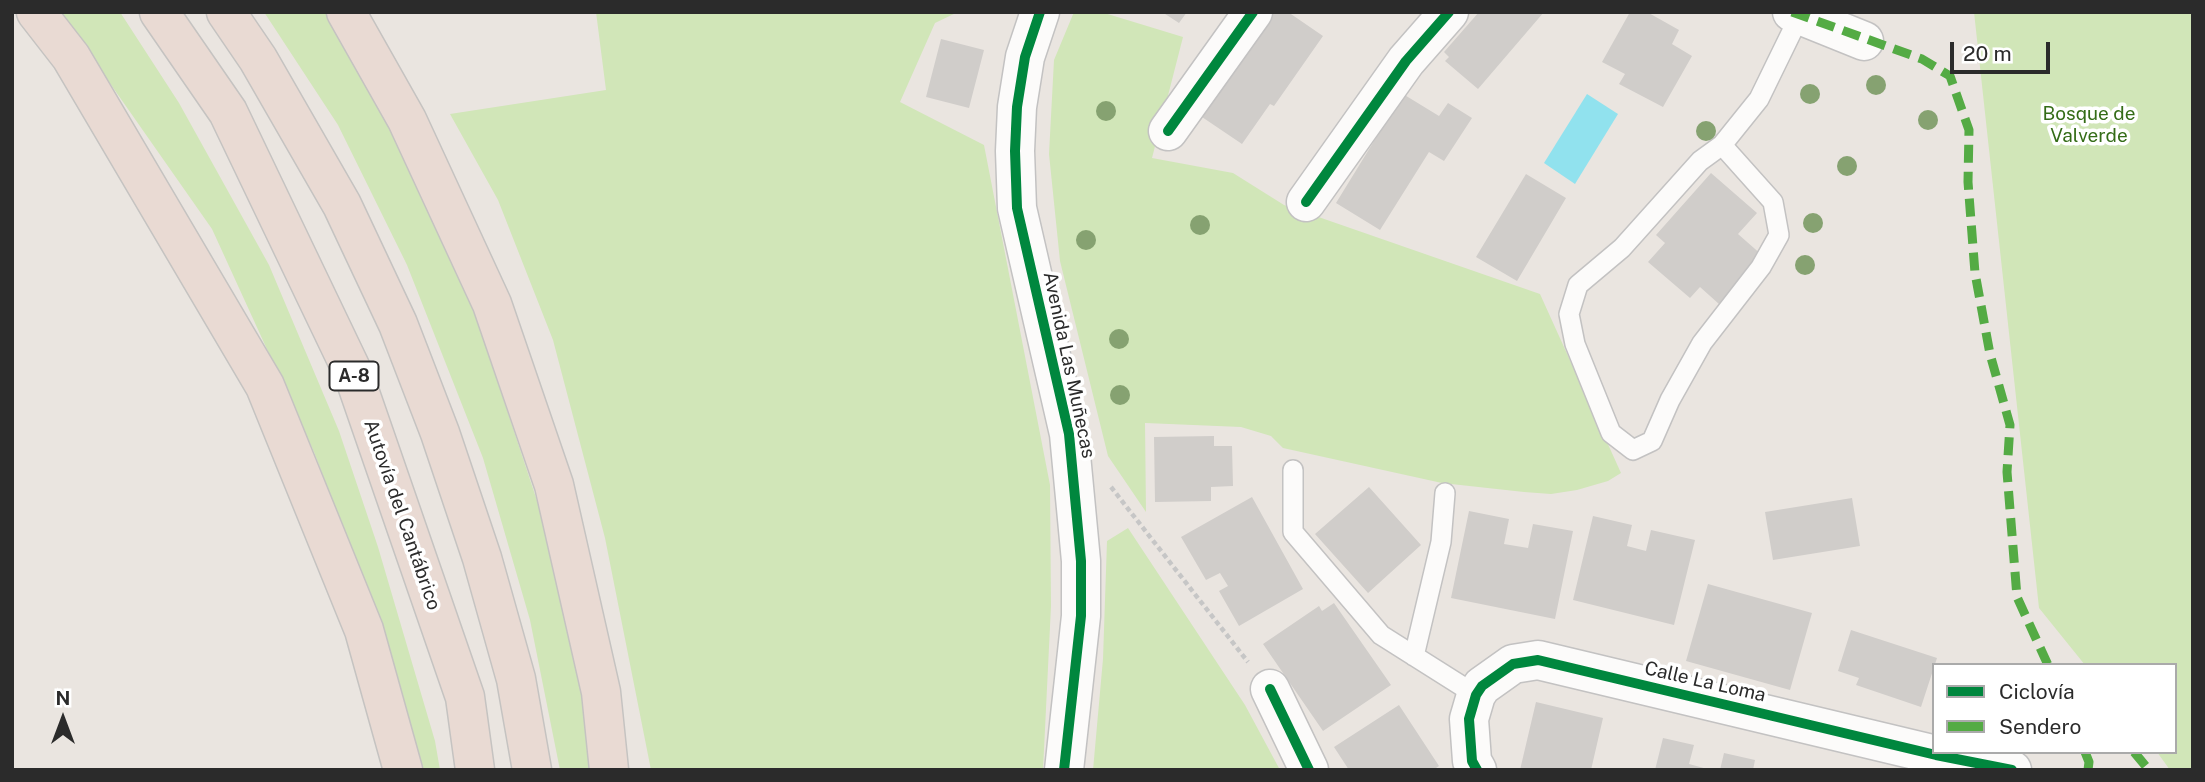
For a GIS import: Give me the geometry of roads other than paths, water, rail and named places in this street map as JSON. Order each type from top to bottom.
[{"type":"highway","points":[[36,12],[71,57],[265,386],[364,630],[403,770]]},
{"type":"highway","name":"Autovía del Cantábrico","points":[[159,12],[228,112],[353,373],[466,696],[475,770]]},
{"type":"highway","points":[[226,12],[258,59],[342,205],[398,324],[440,433],[482,558],[516,679],[532,770]]},
{"type":"highway","points":[[346,12],[407,120],[496,317],[554,485],[601,692],[608,770]]},
{"type":"street","name":"Avenida Las Muñecas","points":[[1040,12],[1025,57],[1017,107],[1014,151],[1017,208],[1069,434],[1081,561],[1081,617],[1063,770]]},
{"type":"street","points":[[1168,131],[1253,12]]},
{"type":"street","points":[[1306,202],[1406,61],[1449,12]]},
{"type":"street","points":[[1796,14],[1864,41]]},
{"type":"street","name":"Calle La Loma","points":[[1476,695],[1482,686],[1513,664],[1538,660],[1935,762],[2012,770]]},
{"type":"street","points":[[1270,689],[1310,770]]},
{"type":"street","points":[[1476,695],[1469,719],[1472,761],[1477,770]]},
{"type":"lane","points":[[1722,145],[1773,202],[1779,235],[1761,267],[1702,343],[1670,400],[1652,441],[1633,450],[1611,433],[1575,344],[1569,314],[1578,285],[1622,248],[1700,161],[1722,145],[1759,99],[1796,14]]},
{"type":"lane","points":[[1293,470],[1293,532],[1381,635],[1476,695]]},
{"type":"lane","points":[[1414,656],[1441,542],[1445,493]]},
{"type":"water","points":[[1587,94],[1618,114],[1575,184],[1544,163]]},
{"type":"park label","name":"Bosque de Valverde","points":[[2089,125]]}]
